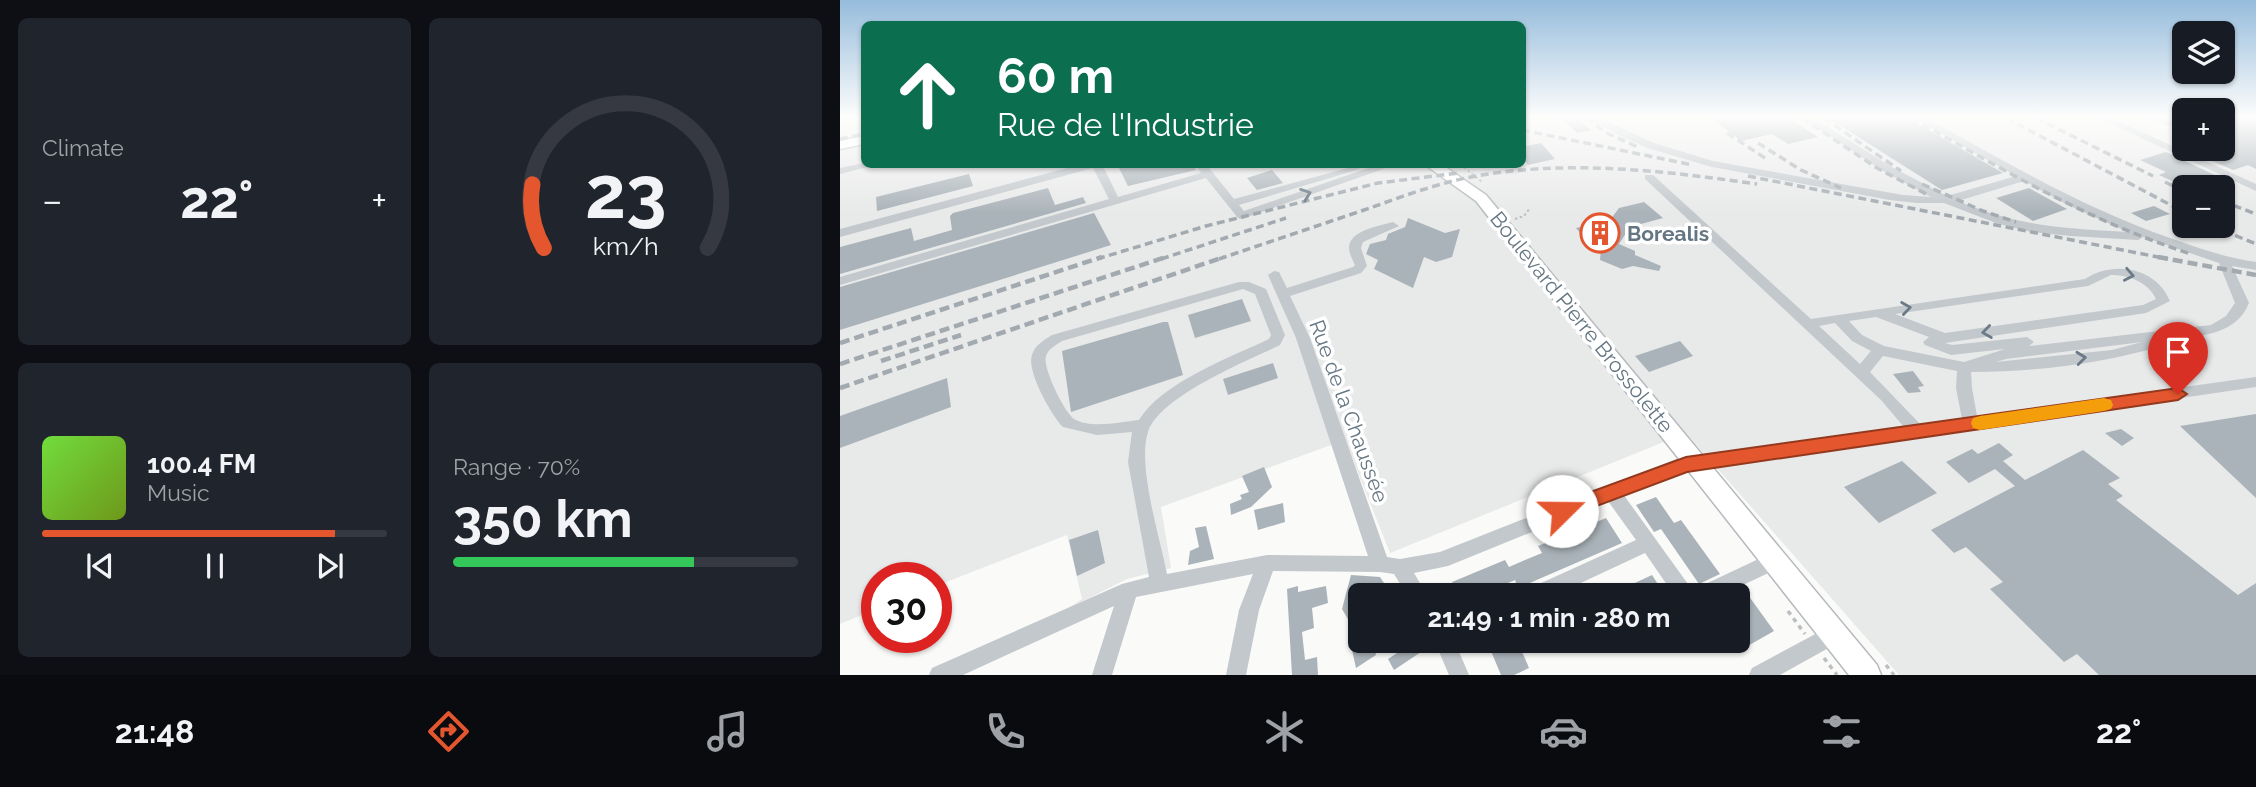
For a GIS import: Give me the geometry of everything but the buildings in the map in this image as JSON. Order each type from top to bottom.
[{"type":"main road","name":"Boulevard Pierre Brossolette","points":[[1437,168],[1481,198],[1867,675]]},
{"type":"main road","name":"Boulevard Pierre Brossolette","points":[[1455,168],[1479,189],[1481,198]]},
{"type":"street","points":[[1663,150],[1768,174],[1918,200],[1947,199],[2025,177]]},
{"type":"street","points":[[1856,150],[1895,175],[1947,199],[2031,228],[2156,238]]},
{"type":"street","points":[[1976,150],[2070,202],[2156,238],[2224,261],[2256,266]]},
{"type":"street","points":[[2172,150],[2256,188]]},
{"type":"street","points":[[840,171],[861,167]]},
{"type":"street","points":[[840,233],[1081,168]]},
{"type":"street","points":[[1098,168],[1115,201]]},
{"type":"street","points":[[1232,203],[1355,168]]},
{"type":"street","points":[[840,281],[1115,201],[1204,169],[1242,216],[1380,168]]},
{"type":"street","points":[[1649,177],[1886,396],[1917,432]]},
{"type":"street","points":[[1282,293],[1357,270],[1361,266],[1355,248],[1358,240],[1372,232],[1393,226]]},
{"type":"street","points":[[1839,318],[1857,338],[1880,350],[1964,367],[2002,367],[2112,355],[2224,324],[2239,313],[2242,303],[2224,261]]},
{"type":"street","points":[[1808,324],[1857,315],[1877,312],[2088,282],[2105,272],[2136,275],[2151,282],[2161,291],[2164,301],[2146,309],[1944,338],[1877,312]]},
{"type":"street","name":"Rue de la Chaussée","points":[[1274,275],[1303,338],[1380,564]]},
{"type":"street","points":[[1144,425],[1096,429],[1070,424],[1060,416],[1051,395],[1038,362],[1040,352],[1057,338],[1244,285],[1261,292],[1278,335],[1275,342],[1195,380],[1151,413],[1140,432],[1136,462],[1160,584]]},
{"type":"street","points":[[1857,315],[1951,350],[2179,325],[2224,324]]},
{"type":"street","points":[[1861,373],[1880,350]]},
{"type":"street","points":[[1964,367],[1964,388],[1971,424]]},
{"type":"street","points":[[939,675],[1129,590],[1267,563],[1380,564],[1400,567],[1441,560],[1676,466],[2256,383]]},
{"type":"street","points":[[1611,491],[1676,583]]},
{"type":"street","points":[[1561,583],[1648,543]]},
{"type":"street","points":[[1727,583],[1774,561]]},
{"type":"street","points":[[1236,675],[1249,610],[1267,563]]},
{"type":"street","points":[[1400,567],[1410,583]]},
{"type":"street","points":[[1102,675],[1129,590]]},
{"type":"street","points":[[1759,675],[1834,634]]},
{"type":"street","points":[[1450,653],[1459,675]]},
{"type":"shaded area","points":[[840,150],[861,150],[861,168],[1526,168],[1526,150],[2172,150],[2172,161],[2235,161],[2235,150],[2256,150],[2256,675],[1899,675],[1686,433],[1390,553],[1345,440],[1161,507],[1171,568],[1127,579],[1069,608],[1082,599],[1067,535],[952,580],[952,562],[861,562],[861,615],[840,624]]},
{"type":"railway","points":[[1617,150],[1693,165]]},
{"type":"railway","points":[[1752,150],[1768,160]]},
{"type":"railway","points":[[1768,150],[1801,170],[1841,188]]},
{"type":"railway","points":[[1849,150],[1877,168],[1928,195]]},
{"type":"railway","points":[[1870,150],[1901,171]]},
{"type":"railway","points":[[1968,150],[2083,211],[2191,254]]},
{"type":"railway","points":[[2066,150],[2172,206]]},
{"type":"railway","points":[[2100,150],[2153,176]]},
{"type":"railway","points":[[1219,259],[1425,189],[1482,175],[1551,168],[1620,169],[1757,184]]},
{"type":"railway","points":[[1097,259],[1206,226],[1378,183],[1459,173]]},
{"type":"railway","points":[[1748,176],[2168,259]]},
{"type":"railway","points":[[2165,182],[2172,185]]},
{"type":"railway","points":[[1922,184],[1983,211],[2016,222]]},
{"type":"railway","points":[[2235,206],[2256,214]]},
{"type":"railway","points":[[1161,259],[1286,218]]},
{"type":"railway","points":[[2235,235],[2256,244]]},
{"type":"railway","points":[[840,343],[1102,257]]},
{"type":"railway","points":[[840,364],[1166,257]]},
{"type":"railway","points":[[840,388],[1224,257]]},
{"type":"railway","points":[[2158,257],[2256,275]]},
{"type":"railway","points":[[881,361],[961,335]]},
{"type":"slow traffic","points":[[1980,423],[2104,405]]},
{"type":"place","name":"Borealis","points":[[1600,233]]},
{"type":"route","points":[[1562,511],[1686,464],[1779,453],[2178,394]]}]
